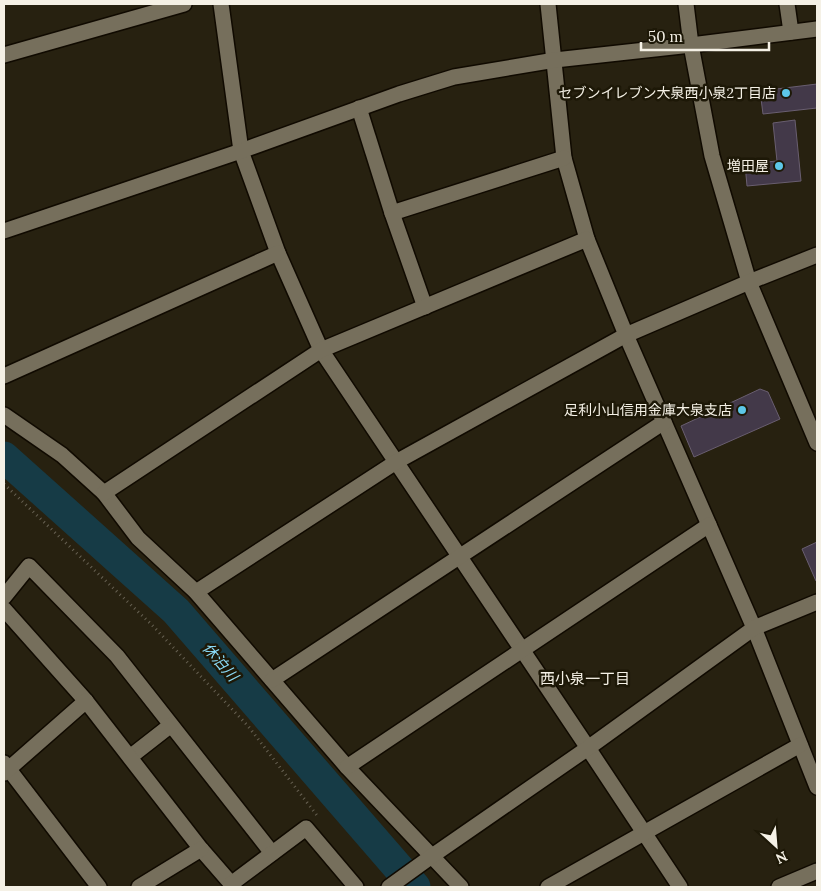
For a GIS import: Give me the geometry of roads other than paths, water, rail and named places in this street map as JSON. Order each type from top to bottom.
[{"type":"street","points":[[4,55],[184,4]]},
{"type":"street","points":[[220,4],[241,151],[278,253],[321,350],[680,887]]},
{"type":"street","points":[[548,4],[564,158],[587,238],[626,335],[754,628],[817,787]]},
{"type":"street","points":[[686,4],[691,45],[712,156],[749,282],[817,444]]},
{"type":"street","points":[[787,4],[791,32]]},
{"type":"street","points":[[4,232],[241,151],[359,108],[454,78],[555,60],[817,29]]},
{"type":"street","points":[[359,108],[392,213],[425,306]]},
{"type":"street","points":[[392,213],[564,158]]},
{"type":"street","points":[[104,493],[321,350],[587,238]]},
{"type":"street","points":[[4,376],[278,253]]},
{"type":"street","points":[[196,592],[396,462],[626,335],[817,255]]},
{"type":"street","points":[[4,415],[62,455],[104,493],[138,538],[196,592],[428,859],[461,887]]},
{"type":"street","points":[[272,680],[664,422]]},
{"type":"street","points":[[347,767],[709,525]]},
{"type":"street","points":[[4,596],[29,566],[117,656],[272,853]]},
{"type":"street","points":[[389,887],[588,748],[754,628],[817,602]]},
{"type":"street","points":[[4,609],[86,700],[201,849],[233,886],[272,853],[306,828],[356,887]]},
{"type":"street","points":[[86,700],[5,768],[99,887]]},
{"type":"street","points":[[130,757],[171,725]]},
{"type":"street","points":[[548,887],[800,745]]},
{"type":"street","points":[[138,887],[201,849]]},
{"type":"street","points":[[779,887],[817,872]]},
{"type":"waterway","name":"休泊川","points":[[4,457],[176,611],[415,887]]},
{"type":"place","name":"セブンイレブン大泉西小泉2丁目店","points":[[786,93]]},
{"type":"place","name":"増田屋","points":[[779,166]]},
{"type":"place","name":"足利小山信用金庫大泉支店","points":[[742,410]]},
{"type":"district","name":"西小泉一丁目","points":[[585,679]]}]
